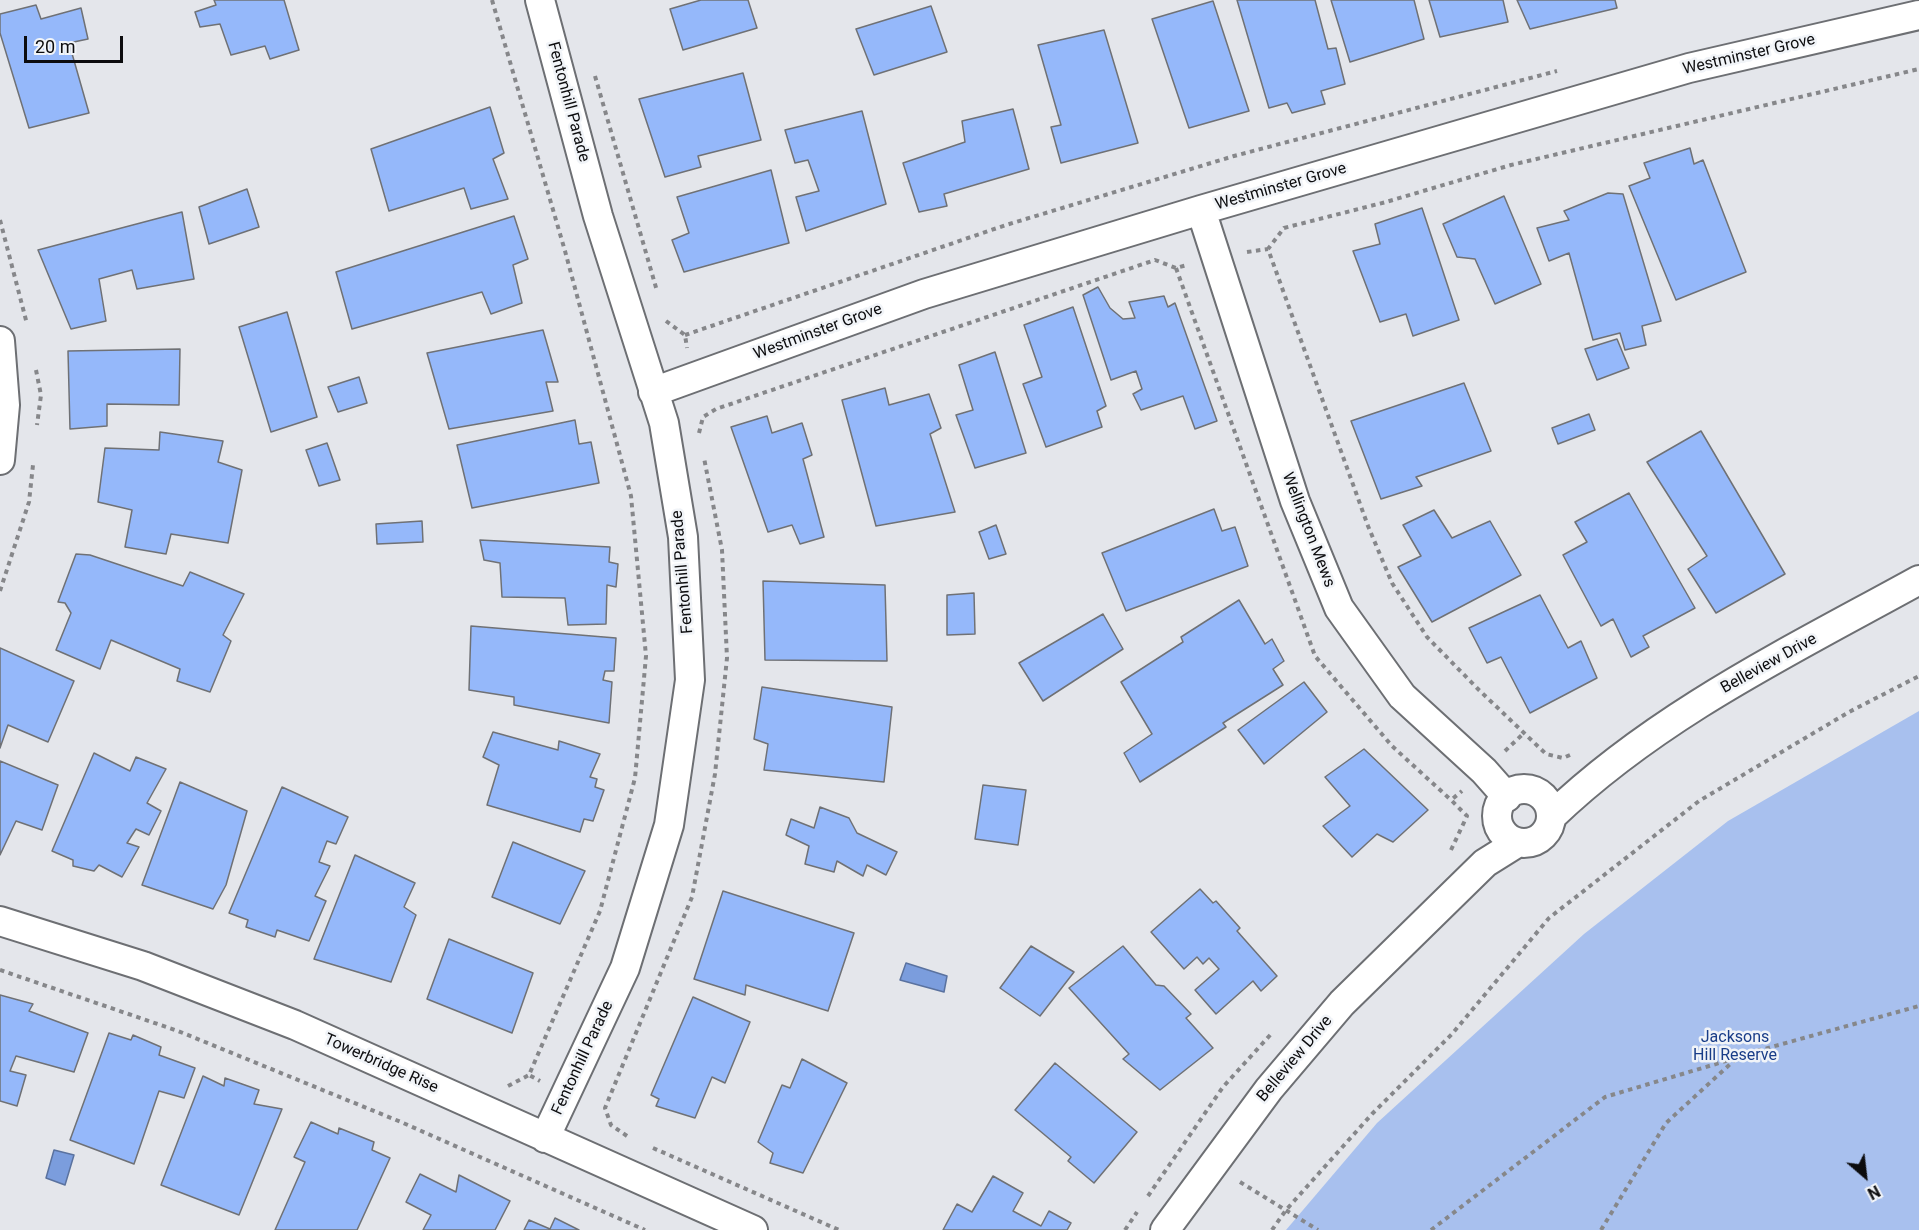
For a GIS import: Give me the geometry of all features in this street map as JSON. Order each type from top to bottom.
[{"type":"street","name":"Fentonhill Parade","points":[[540,0],[598,216],[664,423],[683,537],[690,680],[669,825],[626,968],[545,1138]]},
{"type":"street","name":"Westminster Grove","points":[[653,392],[924,294],[1201,210],[1689,68],[1919,15]]},
{"type":"street","name":"Wellington Mews","points":[[1201,210],[1295,501],[1339,608],[1402,696],[1484,771],[1520,794]]},
{"type":"street","points":[[0,341],[5,405],[0,460]]},
{"type":"street","name":"Belleview Drive","points":[[1520,794],[1577,777],[1623,754],[1728,686],[1919,580]]},
{"type":"street","name":"Belleview Drive","points":[[1551,816],[1623,754]]},
{"type":"street","points":[[1520,794],[1541,795],[1548,804],[1551,816],[1549,828],[1535,842],[1507,833],[1497,811],[1502,801],[1520,794]]},
{"type":"street","name":"Belleview Drive","points":[[1165,1230],[1269,1089],[1342,1003],[1444,903],[1507,833]]},
{"type":"street","name":"Towerbridge Rise","points":[[0,921],[143,966],[295,1025],[753,1230]]},
{"type":"path","points":[[492,0],[565,251],[631,496],[646,656],[635,778],[600,911],[529,1075],[605,1108]]},
{"type":"path","points":[[685,335],[1006,225],[1108,194],[1234,156],[1567,69]]},
{"type":"path","points":[[701,440],[699,429],[704,417],[716,409],[1155,260],[1176,268],[1216,256],[1268,249],[1284,228],[1386,202],[1511,165],[1919,69]]},
{"type":"path","points":[[595,74],[660,302]]},
{"type":"path","points":[[1268,249],[1368,526],[1392,583],[1427,637],[1546,754],[1563,758],[1580,751]]},
{"type":"path","points":[[664,313],[667,324],[685,335],[704,417]]},
{"type":"path","points":[[632,1139],[611,1125],[605,1108],[692,897],[715,774],[728,658],[722,550],[703,451]]},
{"type":"path","points":[[1272,1230],[1286,1210],[1372,1114],[1452,1034],[1549,918],[1699,801],[1849,712],[1919,676]]},
{"type":"path","points":[[0,970],[178,1031],[401,1122],[645,1230]]},
{"type":"path","points":[[1431,1230],[1605,1097],[1739,1056],[1919,1006]]},
{"type":"path","points":[[1601,1230],[1666,1123],[1739,1056]]},
{"type":"path","points":[[642,1143],[839,1230]]},
{"type":"path","points":[[1213,1165],[1318,1230]]},
{"type":"green space","name":"Jacksons Hill Reserve","points":[[1919,711],[1919,1230],[1286,1230],[1377,1123],[1584,934],[1728,821]]},
{"type":"shaded area","points":[[906,963],[947,976],[944,992],[900,980]]},
{"type":"shaded area","points":[[54,1150],[74,1155],[65,1185],[46,1178]]},
{"type":"building","points":[[214,0],[284,0],[299,50],[270,59],[265,46],[231,55],[220,24],[200,27],[195,12],[216,5]]},
{"type":"building","points":[[701,0],[748,0],[757,28],[683,50],[670,9]]},
{"type":"building","points":[[1237,0],[1315,0],[1328,49],[1336,48],[1345,84],[1321,91],[1325,104],[1292,113],[1287,103],[1269,108]]},
{"type":"building","points":[[1331,0],[1414,0],[1424,39],[1350,62]]},
{"type":"building","points":[[1429,0],[1503,0],[1508,22],[1440,37]]},
{"type":"building","points":[[1517,0],[1615,0],[1617,8],[1530,29]]},
{"type":"building","points":[[1213,1],[1249,111],[1189,128],[1152,19]]},
{"type":"building","points":[[36,5],[41,19],[81,8],[88,39],[69,43],[89,113],[29,128],[0,33],[0,14]]},
{"type":"building","points":[[931,6],[947,52],[874,75],[856,29]]},
{"type":"building","points":[[1104,30],[1138,143],[1061,163],[1051,127],[1061,125],[1038,45]]},
{"type":"building","points":[[743,73],[761,140],[698,156],[701,167],[665,177],[639,99]]},
{"type":"building","points":[[490,107],[504,153],[493,159],[508,199],[471,209],[464,188],[389,211],[371,149]]},
{"type":"building","points":[[1013,109],[1029,169],[944,194],[947,206],[919,212],[903,163],[965,142],[962,121]]},
{"type":"building","points":[[862,111],[886,204],[806,231],[796,197],[819,191],[808,160],[795,163],[785,130]]},
{"type":"building","points":[[1690,148],[1694,164],[1703,160],[1746,272],[1676,300],[1629,186],[1650,178],[1644,163]]},
{"type":"building","points":[[771,170],[789,243],[684,272],[672,240],[689,233],[677,197]]},
{"type":"building","points":[[247,189],[259,227],[209,244],[199,207]]},
{"type":"building","points":[[1608,193],[1623,194],[1661,321],[1642,326],[1646,345],[1625,350],[1620,333],[1593,340],[1569,253],[1549,261],[1537,228],[1569,220],[1564,211]]},
{"type":"building","points":[[1504,196],[1541,284],[1495,304],[1475,259],[1457,257],[1443,224]]},
{"type":"building","points":[[1422,208],[1459,320],[1413,336],[1406,314],[1380,322],[1353,251],[1380,244],[1375,224]]},
{"type":"building","points":[[182,212],[194,279],[137,289],[132,270],[99,279],[106,321],[71,329],[38,250]]},
{"type":"building","points":[[514,216],[528,259],[513,265],[522,303],[491,314],[482,292],[352,329],[336,272]]},
{"type":"building","points":[[1098,287],[1110,308],[1123,319],[1135,318],[1129,302],[1164,296],[1168,307],[1175,303],[1217,421],[1195,429],[1183,396],[1141,410],[1133,394],[1142,389],[1136,371],[1111,380],[1083,295]]},
{"type":"building","points":[[1073,307],[1106,406],[1097,411],[1102,427],[1046,447],[1023,384],[1042,377],[1024,325]]},
{"type":"building","points":[[287,312],[317,417],[271,432],[239,327]]},
{"type":"building","points":[[543,330],[558,382],[546,382],[553,411],[449,429],[427,353]]},
{"type":"building","points":[[1617,339],[1629,368],[1597,380],[1585,349]]},
{"type":"building","points":[[180,349],[179,405],[107,404],[107,426],[70,429],[68,351]]},
{"type":"building","points":[[995,352],[1026,453],[975,468],[956,415],[973,410],[959,365]]},
{"type":"building","points":[[359,377],[367,403],[338,412],[328,387]]},
{"type":"building","points":[[1464,383],[1491,451],[1416,477],[1422,486],[1381,499],[1351,421]]},
{"type":"building","points":[[885,388],[889,405],[929,394],[941,428],[930,434],[955,512],[876,526],[842,400]]},
{"type":"building","points":[[1589,414],[1595,430],[1558,444],[1552,428]]},
{"type":"building","points":[[767,416],[772,433],[802,423],[812,455],[803,459],[824,537],[800,544],[792,525],[768,532],[731,427]]},
{"type":"building","points":[[575,420],[579,444],[591,442],[599,483],[472,508],[457,445]]},
{"type":"building","points":[[1701,431],[1785,574],[1716,613],[1688,569],[1707,556],[1647,462]]},
{"type":"building","points":[[160,432],[223,441],[218,462],[242,470],[228,543],[171,534],[166,554],[125,547],[132,510],[98,502],[105,448],[159,450]]},
{"type":"building","points":[[327,443],[340,480],[319,486],[306,450]]},
{"type":"building","points":[[1629,493],[1695,608],[1643,636],[1649,647],[1631,657],[1613,619],[1601,626],[1563,555],[1587,542],[1575,522]]},
{"type":"building","points":[[1214,509],[1222,531],[1235,527],[1248,566],[1126,611],[1102,553]]},
{"type":"building","points":[[1434,510],[1452,538],[1490,521],[1521,575],[1432,622],[1398,567],[1421,556],[1403,525]]},
{"type":"building","points":[[422,521],[423,542],[377,544],[376,524]]},
{"type":"building","points":[[996,525],[1006,554],[989,559],[979,532]]},
{"type":"building","points":[[480,540],[610,547],[609,562],[618,564],[616,587],[607,585],[606,624],[568,625],[565,598],[502,597],[500,563],[484,560]]},
{"type":"building","points":[[76,554],[90,555],[183,586],[190,572],[244,594],[223,635],[231,641],[210,692],[177,681],[180,669],[111,640],[100,669],[56,650],[71,613],[65,603],[58,602]]},
{"type":"building","points":[[763,581],[885,585],[887,661],[765,660]]},
{"type":"building","points":[[974,593],[975,634],[947,635],[947,595]]},
{"type":"building","points":[[1540,595],[1568,648],[1581,641],[1597,678],[1530,713],[1501,657],[1487,663],[1469,628]]},
{"type":"building","points":[[1239,600],[1265,644],[1272,639],[1284,661],[1273,669],[1283,685],[1223,723],[1226,727],[1140,782],[1124,753],[1152,734],[1121,682],[1183,642],[1181,637]]},
{"type":"building","points":[[1103,614],[1123,649],[1043,701],[1019,663]]},
{"type":"building","points":[[471,626],[616,638],[614,671],[605,671],[603,680],[612,682],[609,723],[514,705],[514,697],[469,690]]},
{"type":"building","points":[[0,648],[74,681],[48,742],[8,725],[0,748]]},
{"type":"building","points":[[1304,682],[1327,712],[1264,764],[1238,730]]},
{"type":"building","points":[[762,687],[892,707],[884,782],[764,770],[768,744],[754,739]]},
{"type":"building","points":[[493,732],[558,750],[559,741],[600,754],[590,777],[597,779],[595,787],[604,790],[593,821],[584,819],[580,832],[487,805],[499,765],[483,757]]},
{"type":"building","points":[[1364,749],[1428,810],[1393,842],[1377,834],[1352,857],[1323,826],[1350,806],[1325,777]]},
{"type":"building","points":[[94,753],[130,771],[136,757],[166,769],[147,803],[161,811],[149,835],[136,829],[127,843],[139,847],[122,877],[99,865],[94,871],[73,866],[73,860],[52,851]]},
{"type":"building","points":[[0,761],[58,785],[42,830],[16,821],[0,855]]},
{"type":"building","points":[[180,782],[247,811],[226,885],[213,909],[142,885]]},
{"type":"building","points":[[983,785],[1026,790],[1018,845],[975,839]]},
{"type":"building","points":[[282,787],[348,817],[336,844],[327,841],[319,862],[330,866],[315,896],[326,901],[309,941],[277,930],[275,937],[246,927],[248,920],[229,913]]},
{"type":"building","points":[[820,807],[849,818],[857,833],[897,852],[886,875],[867,865],[863,876],[837,861],[834,872],[805,864],[809,846],[786,835],[791,819],[814,828]]},
{"type":"building","points":[[513,842],[585,871],[560,924],[492,897]]},
{"type":"building","points":[[355,855],[415,883],[404,907],[416,915],[391,982],[314,959]]},
{"type":"building","points":[[1200,889],[1213,903],[1216,901],[1240,928],[1237,931],[1277,976],[1261,991],[1253,981],[1216,1014],[1195,990],[1219,969],[1209,958],[1203,964],[1197,957],[1184,969],[1151,932]]},
{"type":"building","points":[[723,891],[854,933],[828,1011],[746,985],[745,995],[694,979]]},
{"type":"building","points":[[449,939],[533,973],[512,1033],[427,999]]},
{"type":"building","points":[[1031,946],[1074,972],[1040,1016],[1000,988]]},
{"type":"building","points":[[1123,946],[1156,985],[1164,986],[1191,1014],[1186,1018],[1213,1048],[1160,1090],[1123,1059],[1129,1054],[1069,988]]},
{"type":"building","points":[[0,995],[33,1004],[29,1011],[88,1033],[74,1072],[16,1056],[10,1071],[26,1075],[17,1106],[0,1101]]},
{"type":"building","points":[[693,997],[750,1022],[725,1083],[712,1077],[695,1118],[656,1106],[659,1099],[651,1095]]},
{"type":"building","points":[[109,1033],[131,1040],[133,1035],[161,1047],[159,1055],[195,1068],[184,1098],[159,1091],[134,1164],[70,1140]]},
{"type":"building","points":[[802,1059],[847,1083],[803,1173],[770,1163],[773,1153],[758,1142],[782,1085],[790,1088]]},
{"type":"building","points":[[1055,1063],[1137,1132],[1094,1183],[1068,1161],[1071,1157],[1015,1110]]},
{"type":"building","points":[[203,1076],[224,1086],[225,1078],[259,1090],[254,1104],[282,1109],[239,1215],[161,1185]]},
{"type":"building","points":[[311,1122],[338,1134],[339,1128],[374,1142],[372,1150],[390,1158],[357,1230],[275,1230],[305,1162],[294,1157]]},
{"type":"building","points":[[420,1174],[456,1192],[459,1175],[510,1201],[495,1230],[423,1230],[431,1215],[406,1202]]},
{"type":"building","points":[[993,1176],[1023,1193],[1013,1211],[1041,1226],[1049,1211],[1071,1223],[1067,1230],[943,1230],[957,1204],[972,1212]]},
{"type":"building","points":[[555,1218],[579,1230],[524,1230],[529,1220],[550,1229]]}]
